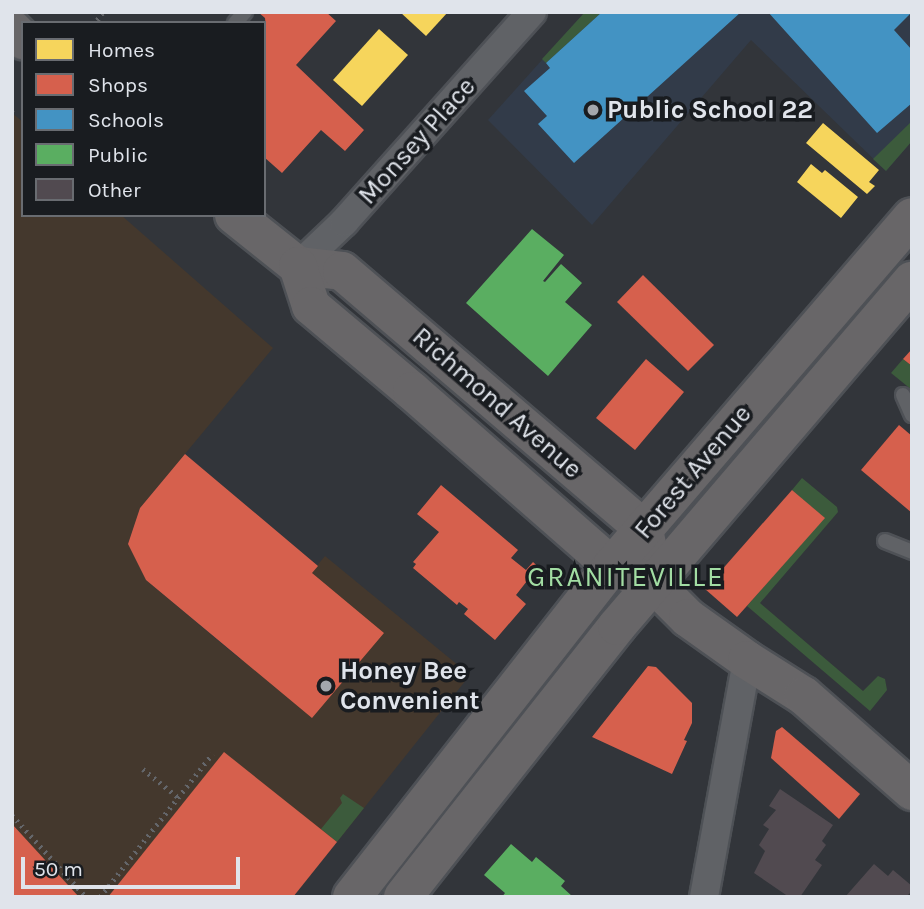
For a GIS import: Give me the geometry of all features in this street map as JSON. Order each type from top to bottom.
[{"type":"main road","points":[[237,217],[298,266]]},
{"type":"main road","name":"Forest Avenue","points":[[352,897],[612,566],[912,217]]},
{"type":"main road","name":"Richmond Avenue","points":[[644,529],[342,271],[298,266],[311,306],[612,566],[654,584],[688,618],[804,696],[912,791]]},
{"type":"main road","name":"Forest Avenue","points":[[403,897],[654,584],[912,281]]},
{"type":"main road","points":[[644,529],[654,584]]},
{"type":"street","name":"Monsey Place","points":[[298,266],[344,222],[532,12]]},
{"type":"street","points":[[704,897],[747,660]]},
{"type":"lane","points":[[903,395],[912,415]]},
{"type":"lane","points":[[885,541],[912,552]]},
{"type":"path","points":[[97,20],[103,12]]},
{"type":"path","points":[[100,897],[212,754]]},
{"type":"path","points":[[143,769],[178,797]]},
{"type":"path","points":[[12,815],[86,897]]},
{"type":"shaded area","name":"Public School 22","points":[[585,12],[912,12],[912,141],[886,171],[751,40],[592,225],[488,120]]},
{"type":"shaded area","points":[[12,113],[21,120],[21,217],[123,217],[273,348],[140,508],[128,544],[146,580],[240,659],[325,556],[470,675],[293,897],[12,897]]},
{"type":"green space","points":[[585,12],[602,12],[546,63],[542,59]]},
{"type":"green space","points":[[912,121],[912,141],[886,171],[873,159]]},
{"type":"green space","points":[[903,359],[912,366],[912,390],[891,373]]},
{"type":"green space","points":[[802,478],[837,507],[838,512],[760,603],[863,691],[878,676],[885,679],[887,690],[870,711],[747,606],[824,518],[792,490]]},
{"type":"green space","points":[[343,794],[364,808],[337,842],[321,829],[342,803],[340,798]]},
{"type":"building: Homes","points":[[400,12],[448,12],[426,36]]},
{"type":"building: Homes","points":[[379,29],[408,55],[362,106],[333,80]]},
{"type":"building: Homes","points":[[823,123],[879,170],[869,182],[875,186],[867,194],[806,143]]},
{"type":"building: Homes","points":[[811,164],[822,173],[825,170],[858,197],[841,218],[797,182]]},
{"type":"building: Shops","points":[[258,12],[326,12],[336,21],[296,65],[364,130],[345,151],[321,130],[282,173],[266,159],[265,18]]},
{"type":"building: Shops","points":[[643,275],[714,345],[688,371],[617,302]]},
{"type":"building: Shops","points":[[912,349],[912,366],[903,359]]},
{"type":"building: Shops","points":[[646,359],[684,392],[635,450],[596,418]]},
{"type":"building: Shops","points":[[899,425],[912,436],[912,513],[861,470]]},
{"type":"building: Shops","points":[[185,454],[318,566],[312,573],[384,633],[312,718],[146,580],[128,544],[140,508]]},
{"type":"building: Shops","points":[[441,485],[518,550],[511,558],[526,570],[533,562],[546,574],[535,588],[527,581],[516,595],[526,604],[495,640],[464,614],[468,609],[459,602],[457,605],[413,568],[416,564],[413,562],[439,532],[417,514]]},
{"type":"building: Shops","points":[[792,490],[825,518],[737,617],[705,589]]},
{"type":"building: Shops","points":[[648,666],[656,667],[692,703],[692,723],[684,740],[687,741],[672,774],[592,737]]},
{"type":"building: Shops","points":[[782,727],[860,794],[839,819],[771,758],[776,731]]},
{"type":"building: Shops","points":[[224,752],[337,842],[293,897],[108,897]]},
{"type":"building: Shops","points":[[12,824],[79,897],[12,897]]},
{"type":"building: Schools","points":[[602,12],[741,12],[574,163],[538,124],[547,116],[524,91],[550,68],[546,63]]},
{"type":"building: Schools","points":[[768,12],[912,12],[894,30],[912,50],[912,103],[877,133]]},
{"type":"building: Public","points":[[532,229],[564,255],[543,281],[545,282],[561,264],[582,283],[565,302],[592,325],[548,376],[466,303]]},
{"type":"building: Public","points":[[511,844],[532,862],[536,857],[565,881],[561,886],[573,897],[502,897],[505,893],[484,875]]},
{"type":"building: Other","points":[[780,789],[833,825],[822,841],[826,845],[815,860],[822,865],[800,897],[789,897],[754,873],[765,851],[759,845],[769,829],[763,825],[776,810],[769,806]]},
{"type":"building: Other","points":[[874,864],[888,876],[893,870],[912,886],[912,891],[906,897],[845,897]]},
{"type":"place","name":"Public School 22","points":[[593,110]]},
{"type":"place","name":"Honey Bee Convenient","points":[[326,686]]},
{"type":"district","name":"GRANITEVILLE","points":[[626,577]]}]
